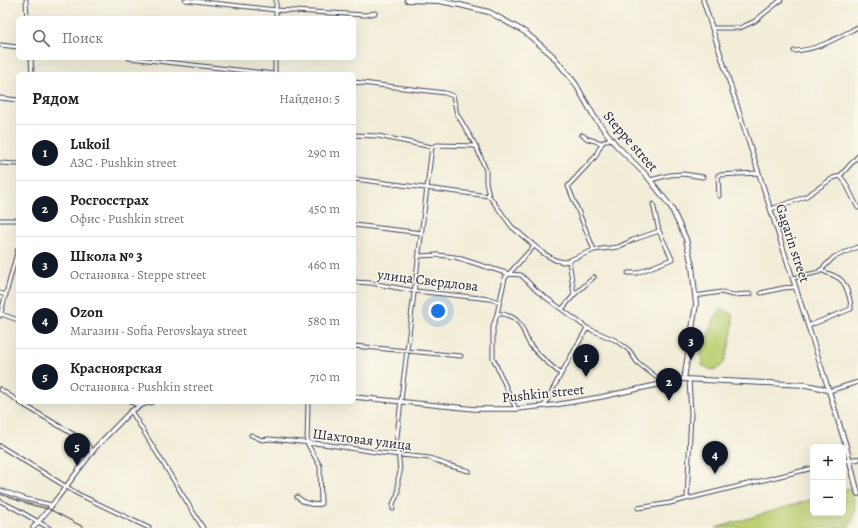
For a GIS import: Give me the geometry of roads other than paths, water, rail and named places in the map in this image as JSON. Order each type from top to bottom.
[{"type":"main road","name":"Steppe street","points":[[407,0],[460,5],[489,12],[525,32],[552,55],[570,77],[595,118],[611,138],[650,180],[671,207],[686,239],[692,266],[696,304],[684,379]]},
{"type":"main road","name":"Pushkin street","points":[[684,379],[806,385],[829,391]]},
{"type":"main road","name":"Gagarin street","points":[[829,391],[850,460],[858,494]]},
{"type":"main road","points":[[850,460],[858,459]]},
{"type":"street","points":[[26,0],[26,16]]},
{"type":"street","points":[[185,0],[276,10],[366,15],[375,13]]},
{"type":"street","points":[[276,0],[276,16]]},
{"type":"street","name":"Gagarin street","points":[[703,0],[829,391]]},
{"type":"street","points":[[713,28],[740,28],[755,20],[781,0]]},
{"type":"street","points":[[794,51],[808,50],[830,42],[858,27]]},
{"type":"street","points":[[0,45],[16,46]]},
{"type":"street","points":[[31,60],[32,72]]},
{"type":"street","points":[[147,60],[257,72]]},
{"type":"street","points":[[275,60],[275,72]]},
{"type":"street","points":[[356,82],[445,93],[453,96],[457,114],[476,146],[486,170],[486,182],[489,196],[512,227],[534,246],[555,260],[563,262],[571,260],[594,250],[618,247],[633,240],[660,231]]},
{"type":"street","points":[[0,98],[16,100]]},
{"type":"street","points":[[356,135],[378,136],[432,147],[436,145],[476,146]]},
{"type":"street","points":[[582,135],[602,144]]},
{"type":"street","points":[[594,250],[568,186],[595,157],[602,144],[611,138]]},
{"type":"street","points":[[393,509],[393,504],[398,494],[398,479],[400,473],[396,446],[432,147]]},
{"type":"street","points":[[771,209],[805,197],[833,178],[840,176],[858,156]]},
{"type":"street","points":[[0,163],[16,164]]},
{"type":"street","points":[[719,196],[718,175],[759,173]]},
{"type":"street","points":[[650,180],[670,174],[703,177]]},
{"type":"street","points":[[840,176],[845,182],[858,208]]},
{"type":"street","points":[[356,179],[489,196]]},
{"type":"street","points":[[628,273],[637,274],[672,259],[660,231],[653,204]]},
{"type":"street","points":[[0,220],[16,220]]},
{"type":"street","points":[[356,225],[422,233]]},
{"type":"street","points":[[516,409],[493,358],[493,328],[505,278],[534,246]]},
{"type":"street","points":[[793,278],[820,270],[834,257],[858,247]]},
{"type":"street","points":[[419,256],[438,255],[455,257],[509,274],[521,275],[537,291],[587,328],[615,340],[629,350],[636,362],[665,384]]},
{"type":"street","points":[[16,257],[0,315],[16,319]]},
{"type":"street","points":[[571,260],[574,295]]},
{"type":"street","points":[[808,326],[851,309],[851,303],[845,283],[840,278],[820,270]]},
{"type":"street","points":[[562,309],[574,295],[594,277]]},
{"type":"street","name":"улица Свердлова","points":[[356,282],[371,283],[415,291],[490,299],[499,302]]},
{"type":"street","points":[[761,292],[796,287]]},
{"type":"street","points":[[695,296],[721,292],[751,294]]},
{"type":"street","points":[[0,293],[6,295]]},
{"type":"street","points":[[497,314],[501,313],[515,318],[521,325],[530,343],[550,365],[561,374]]},
{"type":"street","points":[[544,406],[587,328]]},
{"type":"street","points":[[356,346],[461,356]]},
{"type":"street","name":"Pushkin street","points":[[356,397],[475,409],[516,409],[601,397],[684,379]]},
{"type":"street","points":[[687,499],[691,413],[689,380]]},
{"type":"street","points":[[829,391],[858,382]]},
{"type":"street","points":[[0,389],[16,400]]},
{"type":"street","points":[[22,404],[86,442],[92,452]]},
{"type":"street","points":[[297,497],[303,503],[315,505],[321,504],[320,466],[307,442],[308,404]]},
{"type":"street","points":[[33,528],[92,452],[137,405]]},
{"type":"street","points":[[131,411],[203,528]]},
{"type":"street","name":"Шахтовая улица","points":[[251,435],[262,440],[269,439],[307,442],[430,458],[447,465],[469,470]]},
{"type":"street","points":[[0,446],[57,483],[66,486],[78,494],[149,528]]},
{"type":"street","points":[[846,461],[850,460]]},
{"type":"street","points":[[638,508],[670,503],[810,469]]},
{"type":"street","points":[[0,490],[26,499],[52,505]]},
{"type":"street","points":[[0,501],[16,508],[49,528]]},
{"type":"railway","points":[[0,494],[28,504],[49,509],[85,528]]},
{"type":"place","name":"Школа № 3","points":[[691,360]]},
{"type":"place","name":"Lukoil","points":[[586,377]]},
{"type":"place","name":"Росгосстрах","points":[[669,401]]},
{"type":"place","name":"Красноярская","points":[[77,466]]},
{"type":"place","name":"Ozon","points":[[715,474]]}]
